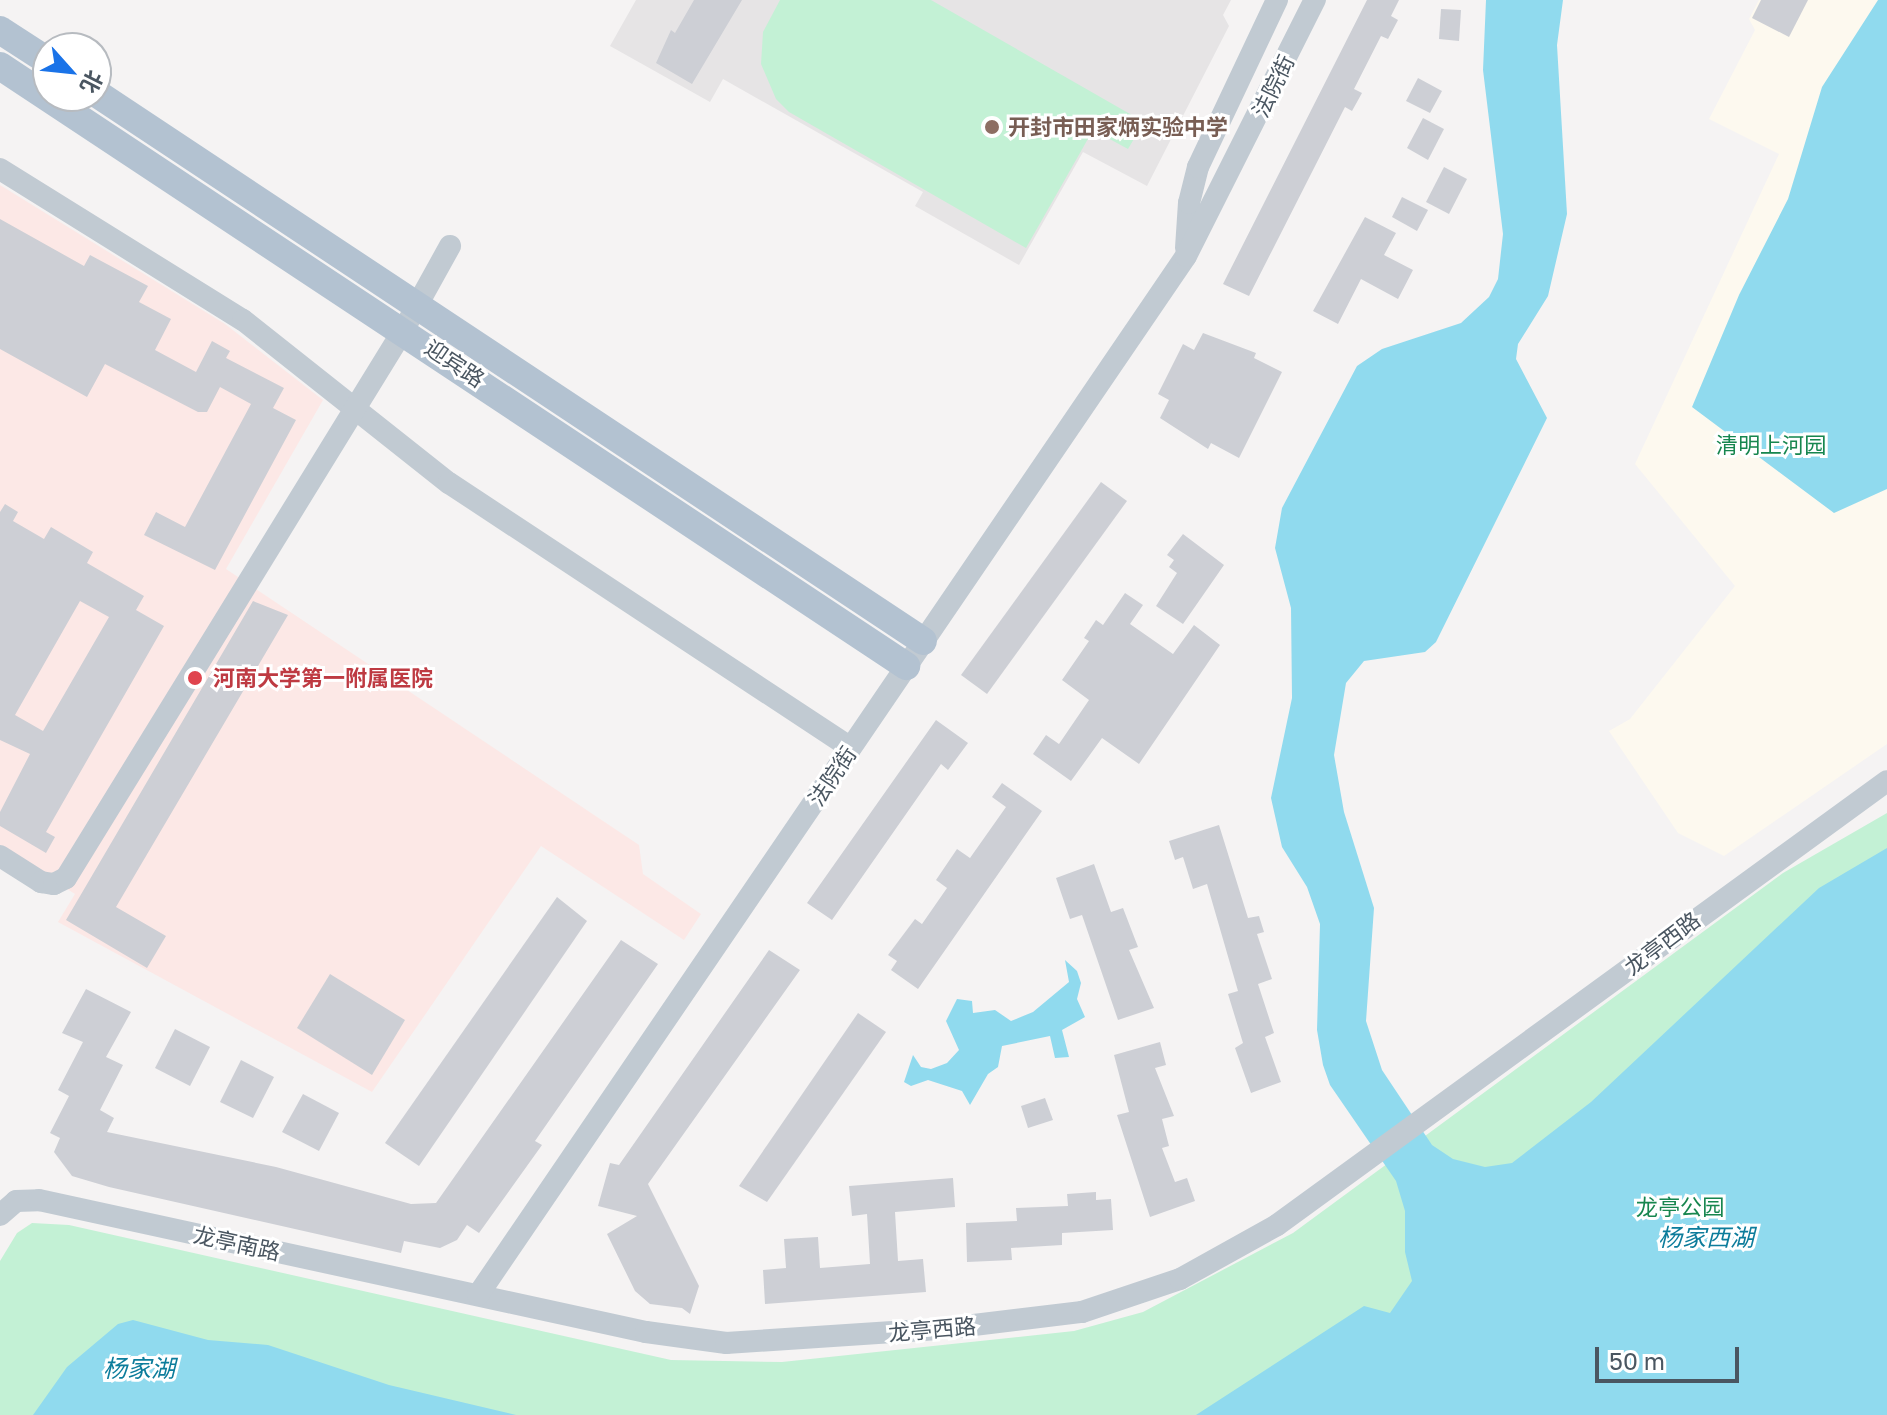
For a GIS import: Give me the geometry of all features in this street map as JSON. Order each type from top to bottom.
[{"type":"main road","points":[[0,30],[32,51]]},
{"type":"main road","name":"迎宾路","points":[[0,66],[411,318],[923,641]]},
{"type":"main road","name":"迎宾路","points":[[112,104],[906,666]]},
{"type":"street","name":"法院街","points":[[1186,256],[1189,203],[1198,167],[1277,0]]},
{"type":"street","name":"法院街","points":[[478,1295],[1186,256],[1315,0]]},
{"type":"street","points":[[0,169],[243,320],[449,483],[851,748]]},
{"type":"street","points":[[0,856],[41,882],[54,884],[66,878],[411,318],[450,246]]},
{"type":"street","name":"龙亭西路","points":[[478,1295],[646,1332],[726,1343],[1039,1319],[1082,1312],[1180,1279],[1277,1225],[1887,781]]},
{"type":"street","name":"龙亭南路","points":[[0,1215],[16,1201],[39,1200],[478,1295]]},
{"type":"shaded area","name":"开封市田家炳实验中学","points":[[636,0],[1231,0],[1223,15],[1229,26],[1147,186],[1083,152],[1019,265],[915,206],[923,192],[723,79],[710,102],[610,46]]},
{"type":"shaded area","name":"清明上河园","points":[[1759,0],[1887,0],[1887,744],[1724,856],[1678,833],[1609,731],[1630,719],[1735,586],[1635,464],[1779,154],[1709,119],[1755,30],[1749,19]]},
{"type":"shaded area","name":"河南大学第一附属医院","points":[[0,185],[225,324],[323,400],[226,569],[639,845],[643,874],[701,914],[684,940],[541,846],[372,1092],[58,922],[75,894],[0,847]]},
{"type":"green space","points":[[780,0],[931,0],[1144,122],[1128,149],[1093,130],[1026,248],[789,112],[776,99],[761,64],[763,32]]},
{"type":"green space","name":"龙亭公园","points":[[1887,813],[1887,1415],[0,1415],[0,1261],[17,1233],[32,1223],[69,1225],[671,1360],[782,1362],[1074,1331],[1143,1312],[1293,1233],[1783,873]]},
{"type":"water","name":"杨家西湖","points":[[1486,0],[1563,0],[1557,45],[1567,214],[1548,296],[1518,344],[1516,359],[1547,418],[1436,642],[1425,652],[1364,661],[1346,683],[1334,755],[1344,812],[1374,908],[1366,1021],[1382,1070],[1432,1145],[1453,1159],[1485,1167],[1512,1163],[1591,1102],[1819,888],[1887,848],[1887,1415],[1196,1415],[1364,1306],[1390,1313],[1412,1281],[1405,1252],[1405,1211],[1396,1181],[1330,1085],[1323,1065],[1317,1030],[1320,924],[1307,887],[1282,847],[1271,798],[1292,698],[1291,608],[1275,548],[1282,508],[1357,366],[1382,349],[1461,323],[1489,297],[1498,279],[1503,234],[1483,70]]},
{"type":"water","points":[[1878,0],[1887,0],[1887,489],[1834,513],[1692,407],[1739,295],[1788,199],[1822,87]]},
{"type":"water","points":[[1065,960],[1077,971],[1081,983],[1077,999],[1085,1017],[1062,1030],[1069,1057],[1055,1058],[1050,1036],[1002,1046],[998,1067],[988,1074],[970,1105],[962,1091],[928,1080],[911,1086],[904,1082],[913,1055],[921,1067],[931,1069],[947,1063],[959,1050],[946,1021],[957,999],[972,1001],[973,1013],[995,1010],[1011,1021],[1033,1012],[1069,982]]},
{"type":"water","name":"杨家湖","points":[[133,1320],[208,1340],[268,1345],[389,1385],[516,1415],[33,1415],[67,1367],[118,1324]]},
{"type":"building","points":[[694,0],[742,0],[692,84],[656,63],[671,30],[675,33]]},
{"type":"building","points":[[1367,0],[1399,0],[1391,16],[1398,20],[1388,39],[1381,36],[1354,89],[1362,93],[1352,111],[1345,107],[1249,296],[1223,284]]},
{"type":"building","points":[[1761,0],[1808,0],[1789,37],[1752,18]]},
{"type":"building","points":[[1441,9],[1461,10],[1459,41],[1439,39]]},
{"type":"building","points":[[1418,78],[1442,91],[1430,113],[1406,101]]},
{"type":"building","points":[[1423,118],[1444,129],[1428,160],[1407,148]]},
{"type":"building","points":[[1444,167],[1467,179],[1449,214],[1426,202]]},
{"type":"building","points":[[1402,197],[1428,210],[1417,231],[1392,217]]},
{"type":"building","points":[[1365,217],[1396,233],[1384,255],[1413,270],[1398,299],[1361,279],[1338,324],[1313,311]]},
{"type":"building","points":[[0,219],[84,266],[90,255],[148,286],[139,302],[171,319],[155,350],[196,372],[212,341],[230,351],[226,358],[284,388],[273,408],[296,420],[215,570],[144,535],[156,512],[185,527],[251,404],[220,387],[207,412],[198,412],[105,364],[87,397],[0,349]]},
{"type":"building","points":[[1203,333],[1256,353],[1254,358],[1282,372],[1239,458],[1211,443],[1208,449],[1160,418],[1169,400],[1158,394],[1183,344],[1194,350]]},
{"type":"building","points":[[1101,482],[1127,501],[987,694],[961,675]]},
{"type":"building","points":[[5,504],[18,512],[13,521],[44,539],[51,527],[93,552],[87,563],[144,596],[136,610],[164,626],[46,832],[55,837],[46,853],[0,826],[0,812],[30,754],[0,740],[0,512]],"holes":[[[80,601],[109,617],[43,731],[15,715]]]},
{"type":"building","points":[[1183,534],[1224,565],[1183,624],[1156,606],[1177,573],[1169,567],[1174,560],[1167,555]]},
{"type":"building","points":[[1125,593],[1143,605],[1130,624],[1173,654],[1194,625],[1220,645],[1139,764],[1102,738],[1071,781],[1033,754],[1046,735],[1059,744],[1089,700],[1062,680],[1089,641],[1084,638],[1096,620],[1103,625]]},
{"type":"building","points":[[253,601],[288,615],[116,907],[166,936],[147,968],[66,920]]},
{"type":"building","points":[[936,720],[968,743],[948,770],[941,764],[832,920],[807,903]]},
{"type":"building","points":[[1002,783],[1042,811],[918,989],[891,970],[897,961],[888,955],[915,919],[922,924],[947,888],[936,880],[957,849],[970,858],[1006,807],[992,797]]},
{"type":"building","points":[[1219,825],[1248,918],[1259,916],[1264,932],[1257,934],[1272,979],[1258,984],[1274,1033],[1265,1037],[1281,1082],[1251,1093],[1235,1048],[1243,1043],[1228,994],[1238,991],[1207,884],[1193,889],[1183,857],[1175,860],[1169,841]]},
{"type":"building","points":[[1094,864],[1111,912],[1123,908],[1138,947],[1129,950],[1154,1008],[1118,1020],[1082,915],[1070,919],[1056,878]]},
{"type":"building","points":[[557,897],[587,921],[419,1166],[385,1143]]},
{"type":"building","points":[[621,940],[658,964],[535,1141],[542,1145],[479,1233],[467,1225],[457,1240],[440,1248],[404,1241],[401,1253],[109,1187],[72,1176],[54,1152],[60,1138],[50,1133],[69,1096],[58,1090],[83,1042],[62,1033],[86,989],[131,1012],[106,1057],[123,1065],[100,1110],[114,1118],[107,1132],[276,1167],[411,1204],[436,1203]]},
{"type":"building","points":[[769,950],[800,970],[648,1184],[699,1286],[690,1314],[682,1308],[650,1304],[635,1291],[607,1234],[637,1216],[598,1206],[610,1163],[619,1165]]},
{"type":"building","points":[[330,974],[405,1020],[372,1075],[297,1028]]},
{"type":"building","points":[[858,1013],[886,1032],[767,1202],[739,1186]]},
{"type":"building","points":[[175,1029],[210,1047],[190,1086],[155,1068]]},
{"type":"building","points":[[1160,1042],[1166,1065],[1155,1068],[1174,1116],[1162,1119],[1169,1146],[1162,1148],[1175,1182],[1187,1178],[1195,1201],[1150,1217],[1117,1115],[1129,1112],[1114,1055]]},
{"type":"building","points":[[241,1060],[274,1077],[253,1118],[220,1102]]},
{"type":"building","points":[[303,1094],[339,1113],[319,1151],[282,1132]]},
{"type":"building","points":[[1045,1098],[1053,1120],[1028,1128],[1021,1106]]},
{"type":"building","points":[[953,1178],[955,1207],[895,1212],[898,1261],[923,1259],[926,1292],[765,1304],[763,1270],[786,1268],[784,1239],[818,1237],[820,1268],[870,1264],[867,1214],[852,1216],[849,1186]]},
{"type":"building","points":[[1096,1192],[1096,1200],[1111,1199],[1113,1230],[1062,1233],[1062,1245],[1011,1248],[1012,1260],[967,1262],[966,1223],[1017,1221],[1016,1208],[1068,1206],[1067,1194]]},
{"type":"place","name":"开封市田家炳实验中学","points":[[992,127]]},
{"type":"place","name":"河南大学第一附属医院","points":[[195,678]]}]
